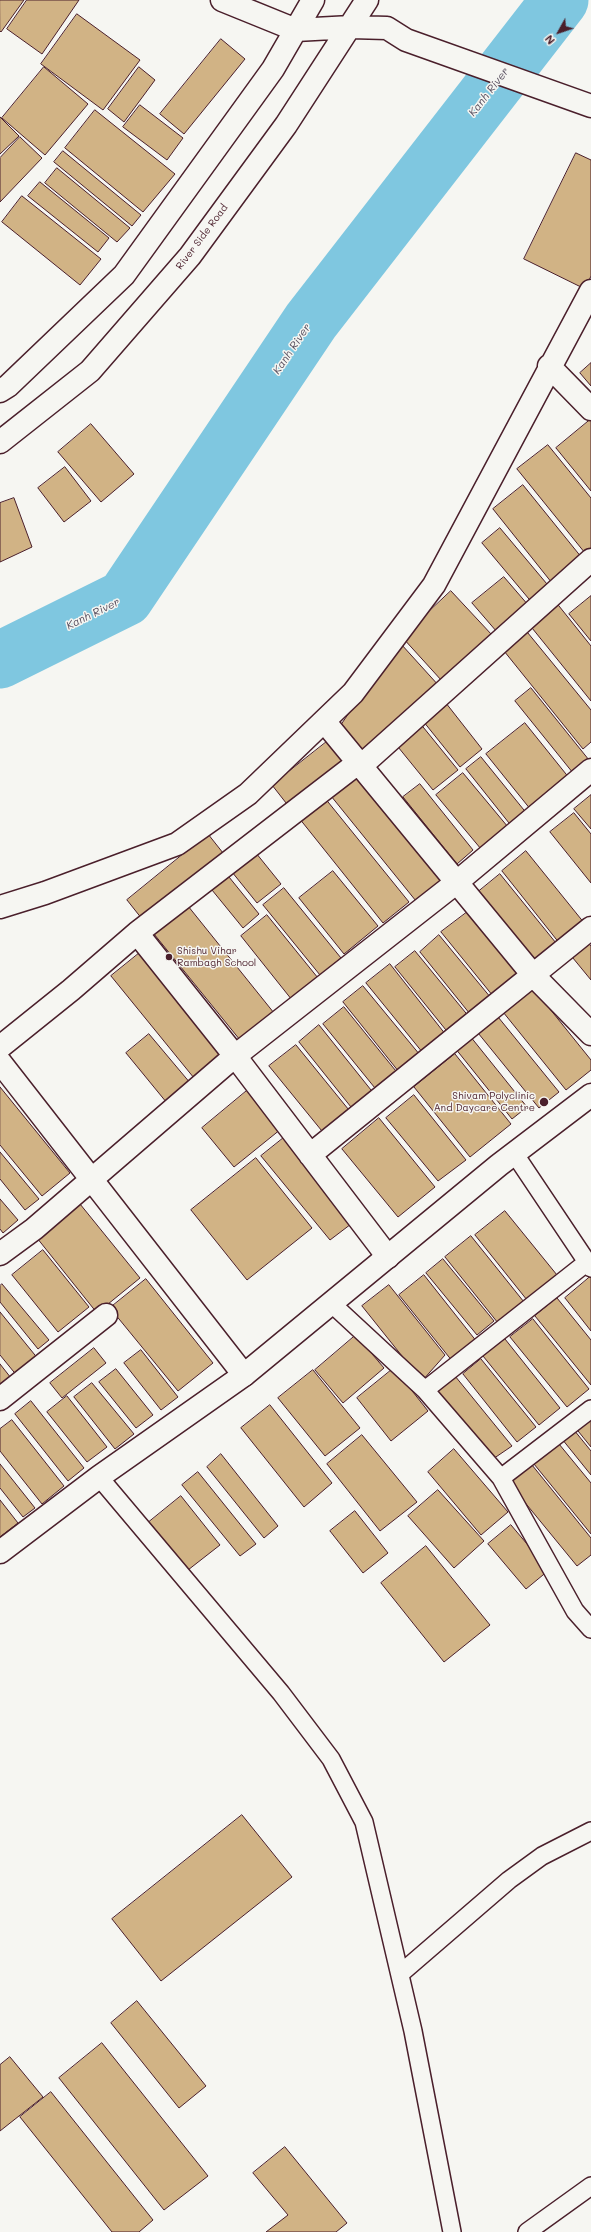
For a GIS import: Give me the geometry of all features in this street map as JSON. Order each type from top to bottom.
[{"type":"street","points":[[222,0],[296,30],[351,27],[387,28],[406,40],[591,106]]},
{"type":"street","points":[[0,391],[8,386],[124,275],[273,69],[313,0]]},
{"type":"street","name":"River Side Road","points":[[0,442],[90,370],[190,256],[286,125],[351,27],[367,0]]},
{"type":"street","points":[[376,0],[387,28]]},
{"type":"street","points":[[0,907],[45,893],[177,844],[248,794],[353,693],[434,585],[549,366],[591,291]]},
{"type":"street","points":[[549,366],[591,409]]},
{"type":"street","points":[[0,1047],[137,933],[360,764],[591,560]]},
{"type":"street","points":[[324,721],[533,975],[591,1034]]},
{"type":"street","points":[[0,1254],[34,1230],[235,1056],[457,882],[591,770]]},
{"type":"street","points":[[310,1155],[591,928]]},
{"type":"street","points":[[137,933],[235,1056],[388,1257]]},
{"type":"street","points":[[0,1062],[244,1375]]},
{"type":"street","points":[[0,1552],[99,1477],[244,1375],[514,1153],[591,1095]]},
{"type":"street","points":[[0,1399],[106,1315]]},
{"type":"lane","points":[[425,1390],[589,1266],[514,1153]]},
{"type":"lane","points":[[331,1303],[425,1390],[501,1478],[575,1611],[591,1629]]},
{"type":"lane","points":[[501,1478],[591,1408]]},
{"type":"lane","points":[[99,1477],[281,1693],[331,1759],[364,1822],[400,1974],[452,2232]]},
{"type":"lane","points":[[400,1974],[509,1880],[542,1856],[591,1831]]},
{"type":"lane","points":[[527,2232],[591,2186]]},
{"type":"building","points":[[0,0],[24,0],[1,32],[0,31]]},
{"type":"building","points":[[27,0],[79,0],[42,54],[7,29]]},
{"type":"building","points":[[77,14],[140,60],[103,110],[41,64]]},
{"type":"building","points":[[221,39],[245,59],[184,134],[160,114]]},
{"type":"building","points":[[44,67],[88,104],[45,155],[2,118]]},
{"type":"building","points":[[139,67],[155,80],[124,122],[108,109]]},
{"type":"building","points":[[140,105],[183,138],[167,160],[123,127]]},
{"type":"building","points":[[95,110],[175,174],[143,212],[65,148]]},
{"type":"building","points":[[0,117],[19,136],[0,154]]},
{"type":"building","points":[[20,137],[42,158],[0,202],[0,158]]},
{"type":"building","points":[[63,151],[141,215],[132,226],[54,162]]},
{"type":"building","points":[[576,153],[591,160],[591,276],[585,289],[524,259]]},
{"type":"building","points":[[57,168],[130,228],[117,242],[45,183]]},
{"type":"building","points":[[40,182],[109,238],[98,252],[28,196]]},
{"type":"building","points":[[22,196],[101,259],[80,285],[2,222]]},
{"type":"building","points":[[591,363],[591,386],[580,373]]},
{"type":"building","points":[[591,419],[591,491],[556,448]]},
{"type":"building","points":[[91,424],[134,474],[101,502],[58,452]]},
{"type":"building","points":[[548,445],[591,498],[591,548],[585,553],[517,469]]},
{"type":"building","points":[[65,467],[91,501],[64,522],[38,488]]},
{"type":"building","points":[[523,485],[582,558],[552,583],[493,509]]},
{"type":"building","points":[[14,498],[32,547],[0,562],[0,503]]},
{"type":"building","points":[[500,528],[552,590],[534,605],[482,543]]},
{"type":"building","points":[[504,577],[529,606],[497,632],[472,603]]},
{"type":"building","points":[[451,591],[492,635],[442,681],[402,637]]},
{"type":"building","points":[[591,596],[591,641],[569,614]]},
{"type":"building","points":[[555,601],[591,646],[591,701],[528,623]]},
{"type":"building","points":[[523,627],[591,710],[591,742],[583,749],[500,646]]},
{"type":"building","points":[[401,644],[440,687],[363,752],[340,726],[373,678]]},
{"type":"building","points":[[531,688],[589,760],[573,773],[515,701]]},
{"type":"building","points":[[442,698],[482,749],[460,767],[419,716]]},
{"type":"building","points":[[419,722],[458,770],[433,790],[394,742]]},
{"type":"building","points":[[525,723],[570,779],[531,810],[486,754]]},
{"type":"building","points":[[329,740],[347,762],[290,808],[272,785]]},
{"type":"building","points":[[481,757],[528,815],[513,828],[466,769]]},
{"type":"building","points":[[361,771],[446,876],[416,901],[331,796]]},
{"type":"building","points":[[463,773],[508,827],[481,849],[436,795]]},
{"type":"building","points":[[420,784],[473,850],[457,864],[403,797]]},
{"type":"building","points":[[591,795],[591,829],[574,809]]},
{"type":"building","points":[[324,797],[409,902],[383,923],[299,818]]},
{"type":"building","points":[[574,813],[591,834],[591,883],[550,832]]},
{"type":"building","points":[[208,834],[227,858],[146,924],[127,900]]},
{"type":"building","points":[[526,851],[585,924],[560,944],[502,871]]},
{"type":"building","points":[[256,853],[281,884],[257,903],[232,872]]},
{"type":"building","points":[[333,871],[378,926],[344,954],[299,898]]},
{"type":"building","points":[[500,874],[556,943],[534,962],[478,892]]},
{"type":"building","points":[[229,877],[259,914],[243,928],[212,890]]},
{"type":"building","points":[[284,888],[341,958],[320,975],[263,905]]},
{"type":"building","points":[[188,906],[274,1013],[240,1040],[154,934]]},
{"type":"building","points":[[470,910],[521,974],[493,996],[441,932]]},
{"type":"building","points":[[267,915],[318,978],[292,1000],[241,936]]},
{"type":"building","points":[[439,935],[491,998],[470,1014],[420,952]]},
{"type":"building","points":[[585,939],[591,946],[591,980],[568,952]]},
{"type":"building","points":[[142,951],[225,1053],[194,1078],[111,976]]},
{"type":"building","points":[[415,951],[470,1018],[450,1035],[395,967]]},
{"type":"building","points":[[390,964],[446,1035],[423,1053],[366,983]]},
{"type":"building","points":[[529,983],[591,1060],[591,1070],[566,1090],[499,1007]]},
{"type":"building","points":[[363,986],[420,1055],[399,1072],[343,1002]]},
{"type":"building","points":[[344,1007],[400,1076],[379,1093],[323,1024]]},
{"type":"building","points":[[494,1012],[559,1092],[539,1108],[474,1028]]},
{"type":"building","points":[[319,1025],[375,1095],[355,1112],[299,1042]]},
{"type":"building","points":[[149,1034],[191,1084],[167,1103],[126,1053]]},
{"type":"building","points":[[470,1036],[527,1107],[512,1119],[455,1048]]},
{"type":"building","points":[[296,1045],[353,1115],[326,1136],[269,1066]]},
{"type":"building","points":[[455,1054],[511,1124],[470,1157],[414,1087]]},
{"type":"building","points":[[0,1087],[70,1173],[42,1196],[0,1145]]},
{"type":"building","points":[[249,1089],[281,1129],[234,1167],[202,1128]]},
{"type":"building","points":[[414,1095],[466,1160],[438,1181],[386,1118]]},
{"type":"building","points":[[379,1118],[435,1187],[398,1217],[342,1149]]},
{"type":"building","points":[[286,1136],[355,1221],[330,1240],[261,1156]]},
{"type":"building","points":[[0,1152],[39,1199],[25,1210],[0,1179]]},
{"type":"building","points":[[256,1158],[312,1228],[247,1280],[191,1210]]},
{"type":"building","points":[[0,1199],[18,1220],[3,1233],[0,1229]]},
{"type":"building","points":[[80,1204],[140,1278],[97,1313],[37,1238]]},
{"type":"building","points":[[505,1211],[557,1275],[527,1300],[475,1235]]},
{"type":"building","points":[[471,1236],[528,1307],[502,1328],[445,1257]]},
{"type":"building","points":[[43,1250],[89,1307],[58,1332],[12,1275]]},
{"type":"building","points":[[443,1259],[494,1321],[477,1335],[426,1273]]},
{"type":"building","points":[[424,1275],[477,1342],[453,1362],[399,1295]]},
{"type":"building","points":[[591,1276],[591,1331],[565,1298]]},
{"type":"building","points":[[146,1279],[213,1363],[178,1391],[110,1308]]},
{"type":"building","points":[[2,1284],[49,1340],[38,1349],[0,1302],[0,1286]]},
{"type":"building","points":[[389,1285],[445,1355],[422,1381],[362,1306]]},
{"type":"building","points":[[557,1298],[591,1340],[591,1385],[535,1316]]},
{"type":"building","points":[[0,1312],[39,1360],[18,1377],[0,1355]]},
{"type":"building","points":[[533,1319],[589,1389],[567,1407],[510,1337]]},
{"type":"building","points":[[356,1335],[384,1368],[343,1403],[315,1370]]},
{"type":"building","points":[[505,1339],[560,1408],[539,1425],[483,1356]]},
{"type":"building","points":[[94,1348],[106,1363],[62,1398],[50,1383]]},
{"type":"building","points":[[141,1350],[178,1397],[161,1410],[124,1363]]},
{"type":"building","points":[[481,1359],[536,1427],[517,1442],[463,1374]]},
{"type":"building","points":[[0,1364],[11,1378],[0,1387]]},
{"type":"building","points":[[394,1368],[428,1411],[391,1441],[357,1398]]},
{"type":"building","points":[[116,1369],[153,1415],[136,1428],[99,1382]]},
{"type":"building","points":[[313,1370],[360,1428],[325,1456],[278,1398]]},
{"type":"building","points":[[455,1376],[512,1446],[490,1461],[433,1395]]},
{"type":"building","points":[[92,1383],[134,1434],[115,1449],[74,1397]]},
{"type":"building","points":[[67,1396],[107,1447],[87,1462],[47,1412]]},
{"type":"building","points":[[31,1401],[84,1468],[68,1481],[15,1414]]},
{"type":"building","points":[[270,1405],[332,1483],[304,1507],[241,1428]]},
{"type":"building","points":[[591,1413],[591,1447],[574,1426]]},
{"type":"building","points":[[12,1420],[64,1486],[42,1504],[0,1451],[0,1429]]},
{"type":"building","points":[[574,1430],[591,1451],[591,1475],[562,1439]]},
{"type":"building","points":[[362,1435],[417,1502],[380,1531],[327,1464]]},
{"type":"building","points":[[559,1444],[591,1483],[591,1534],[534,1464]]},
{"type":"building","points":[[454,1449],[508,1512],[481,1535],[428,1472]]},
{"type":"building","points":[[221,1454],[278,1526],[264,1538],[207,1467]]},
{"type":"building","points":[[0,1464],[35,1508],[23,1517],[0,1488]]},
{"type":"building","points":[[532,1465],[591,1538],[591,1555],[577,1566],[509,1483]]},
{"type":"building","points":[[198,1472],[256,1544],[240,1556],[182,1485]]},
{"type":"building","points":[[438,1490],[484,1541],[454,1568],[408,1516]]},
{"type":"building","points":[[181,1496],[220,1545],[188,1570],[149,1522]]},
{"type":"building","points":[[0,1500],[18,1523],[0,1537]]},
{"type":"building","points":[[355,1511],[388,1553],[363,1573],[330,1531]]},
{"type":"building","points":[[511,1525],[549,1570],[526,1589],[488,1544]]},
{"type":"building","points":[[426,1546],[490,1625],[444,1662],[381,1583]]},
{"type":"building","points":[[242,1815],[292,1877],[161,1981],[112,1919]]},
{"type":"building","points":[[137,2001],[206,2086],[179,2108],[111,2023]]},
{"type":"building","points":[[102,2043],[208,2176],[164,2210],[59,2078]]},
{"type":"building","points":[[10,2057],[43,2097],[0,2131],[0,2065]]},
{"type":"building","points":[[51,2092],[153,2220],[139,2232],[112,2232],[20,2117]]},
{"type":"building","points":[[285,2147],[347,2223],[336,2232],[266,2232],[288,2215],[253,2173]]},
{"type":"waterway","name":"Kanh River","points":[[0,660],[125,598],[311,321],[560,0]]},
{"type":"place","name":"Shishu Vihar Rambagh School","points":[[169,957]]},
{"type":"place","name":"Shivam Polyclinic And Daycare Centre","points":[[544,1102]]}]
